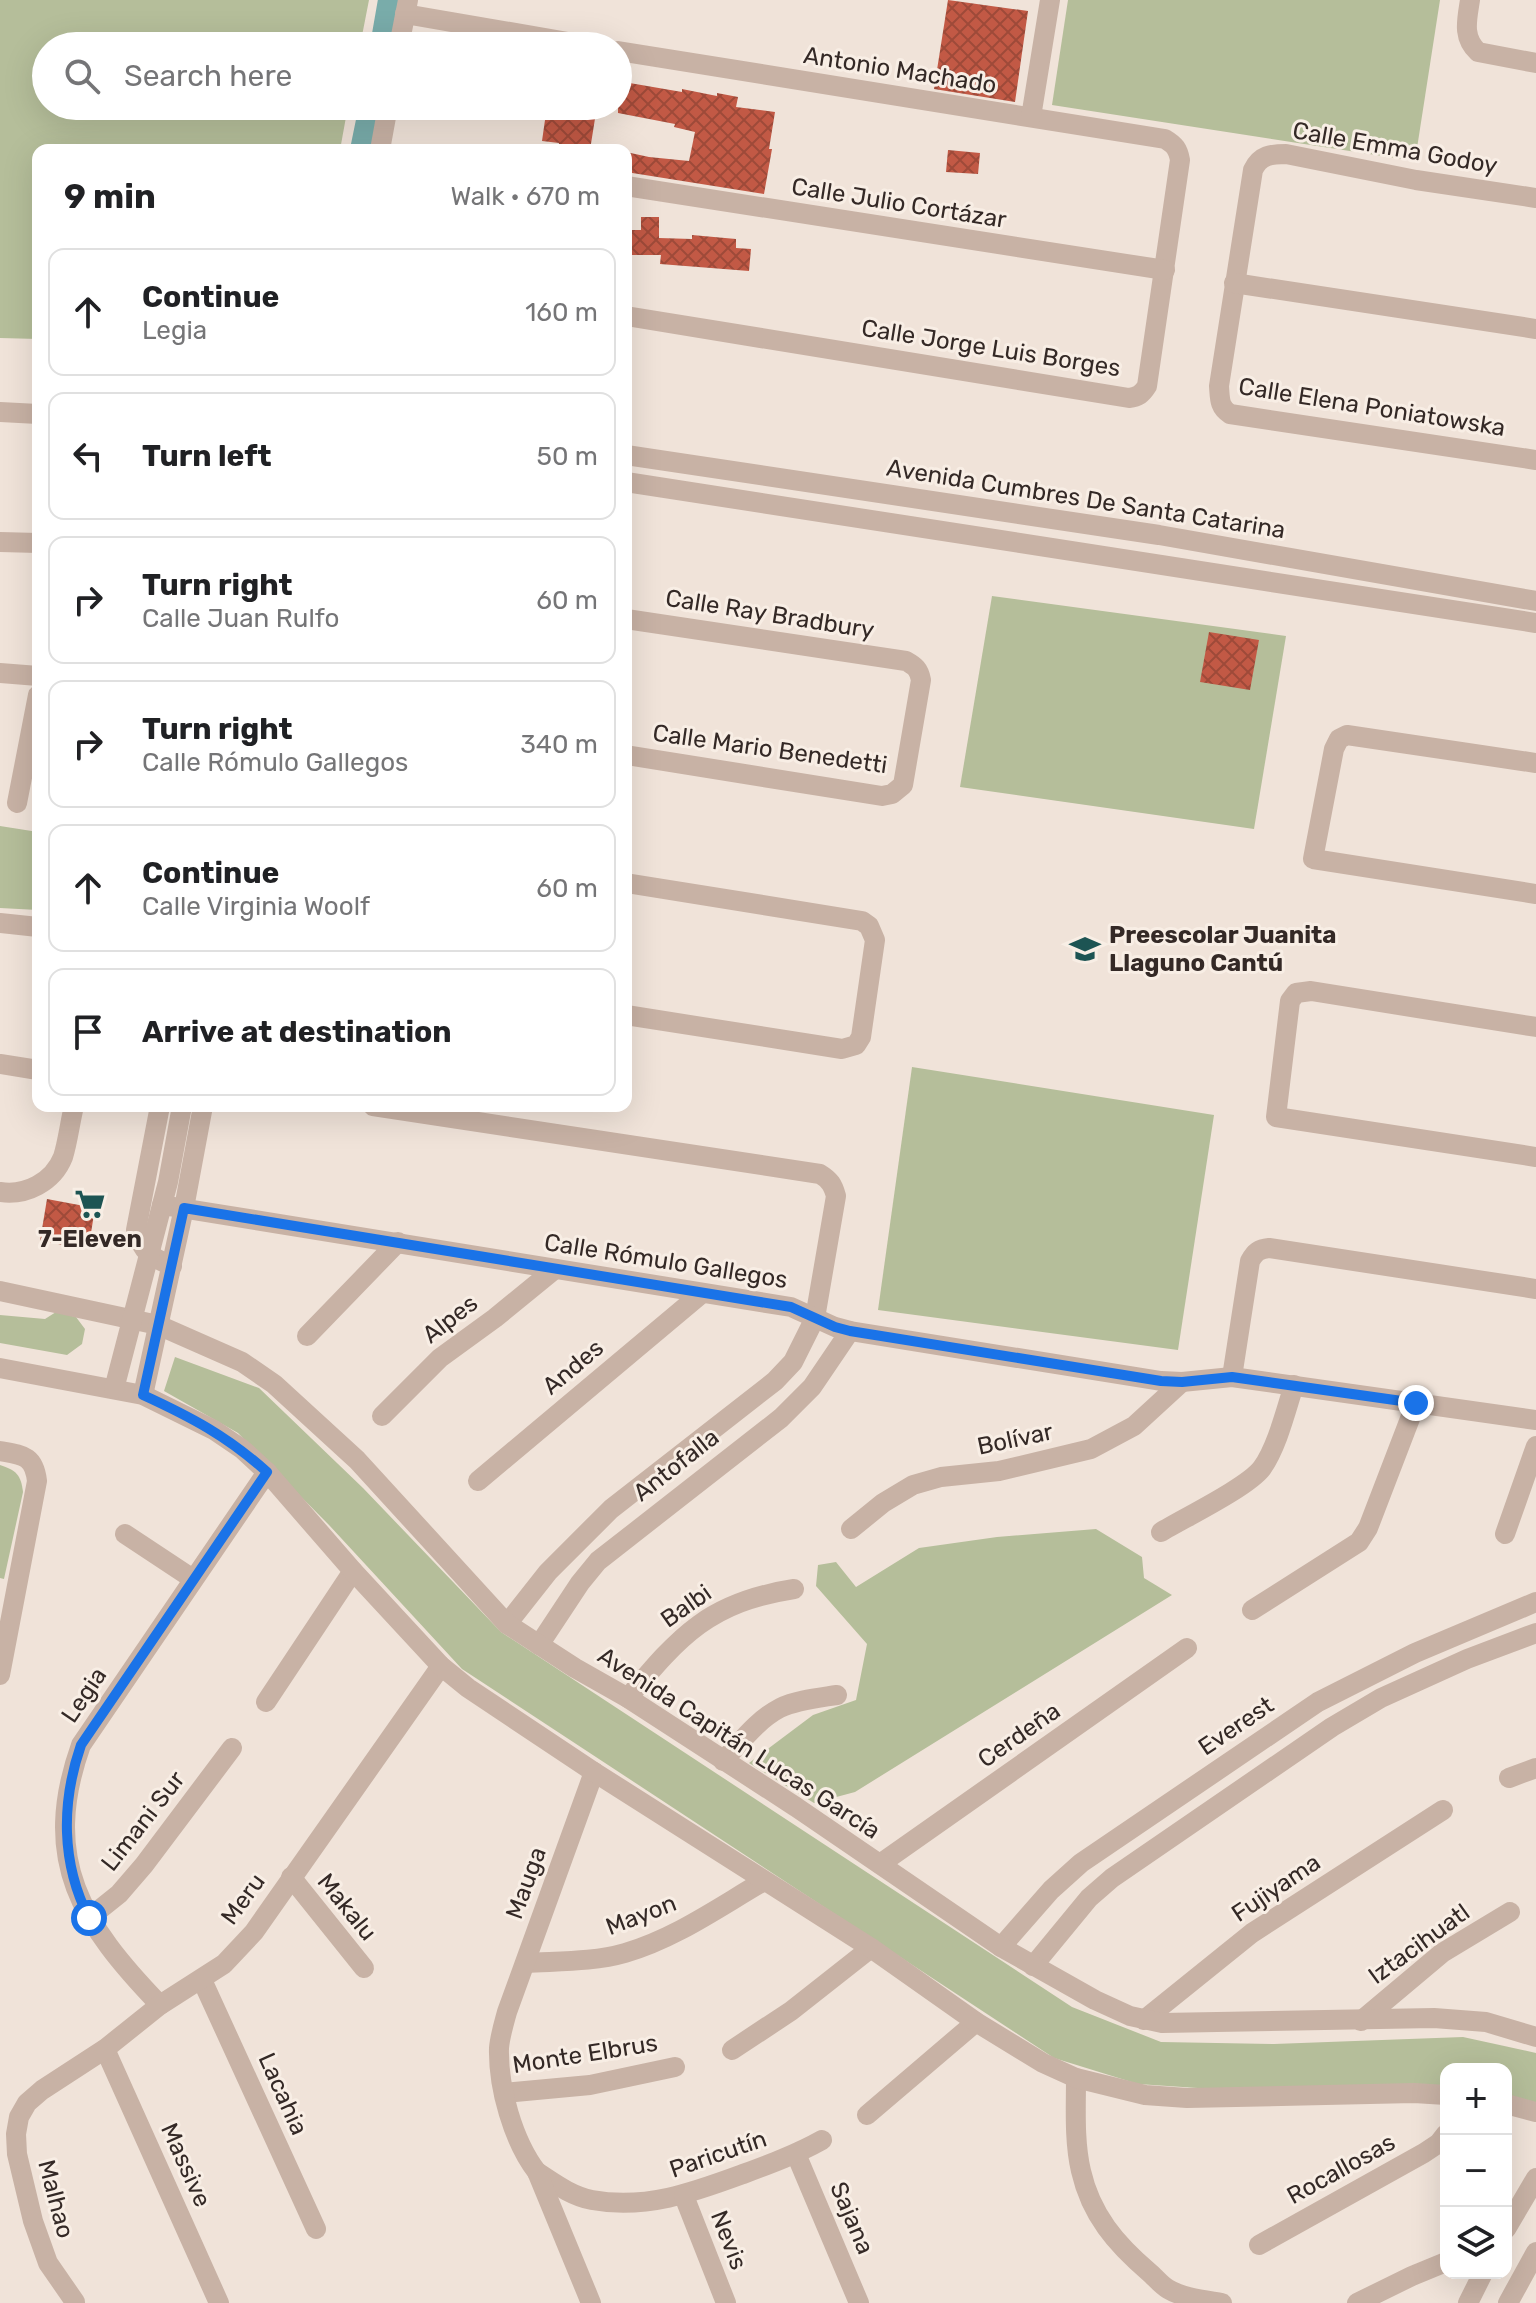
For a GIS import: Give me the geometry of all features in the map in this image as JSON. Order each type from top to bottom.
[{"type":"street","points":[[1031,117],[1050,0]]},
{"type":"street","points":[[1470,0],[1466,30],[1468,40],[1478,52],[1536,63]]},
{"type":"street","points":[[402,32],[407,7],[525,32]]},
{"type":"street","name":"Antonio Machado","points":[[632,53],[1165,139],[1174,144]]},
{"type":"street","points":[[386,144],[387,120]]},
{"type":"street","name":"Calle Jorge Luis Borges","points":[[632,317],[1137,397],[1147,386],[1165,270],[1180,160],[1174,144]]},
{"type":"street","name":"Calle Emma Godoy","points":[[1234,283],[1253,170],[1257,161],[1266,156],[1286,154],[1416,180],[1536,198]]},
{"type":"street","name":"Calle Julio Cortázar","points":[[632,187],[1165,270]]},
{"type":"street","points":[[1234,283],[1536,329]]},
{"type":"street","name":"Calle Elena Poniatowska","points":[[1234,283],[1219,386],[1223,409],[1230,414],[1536,460]]},
{"type":"street","points":[[0,412],[32,414]]},
{"type":"street","name":"Avenida Cumbres De Santa Catarina","points":[[632,456],[1170,537],[1536,601]]},
{"type":"street","points":[[632,483],[1536,623]]},
{"type":"street","points":[[1166,565],[1170,537]]},
{"type":"street","points":[[0,542],[32,543]]},
{"type":"street","name":"Calle Ray Bradbury","points":[[632,620],[906,661],[915,666],[921,680],[903,785]]},
{"type":"street","points":[[0,673],[32,676]]},
{"type":"street","points":[[17,803],[32,726]]},
{"type":"street","points":[[1536,763],[1347,735],[1336,743],[1313,859],[1536,894]]},
{"type":"street","name":"Calle Mario Benedetti","points":[[632,756],[882,796],[892,794],[903,785]]},
{"type":"street","points":[[632,884],[862,921],[869,926],[875,940],[861,1037],[856,1045],[842,1049],[632,1016]]},
{"type":"street","points":[[0,923],[32,926]]},
{"type":"street","points":[[1536,1027],[1301,991],[1290,1001],[1276,1117],[1536,1157]]},
{"type":"street","points":[[0,1064],[32,1069]]},
{"type":"street","points":[[0,1192],[24,1191],[51,1176],[62,1158],[73,1112]]},
{"type":"street","points":[[159,1112],[136,1230],[141,1246],[150,1256],[172,1266]]},
{"type":"street","points":[[114,1389],[150,1256],[181,1112]]},
{"type":"street","points":[[143,1395],[202,1112]]},
{"type":"street","name":"Antofalla","points":[[412,1112],[820,1174],[834,1185],[836,1196],[815,1318],[793,1362],[775,1381],[611,1509],[548,1572],[507,1624]]},
{"type":"street","name":"Calle Rómulo Gallegos","points":[[162,1205],[791,1307],[850,1331],[1161,1381],[1232,1377],[1536,1420]]},
{"type":"street","points":[[307,1336],[398,1242]]},
{"type":"street","points":[[1232,1377],[1250,1261],[1257,1251],[1269,1248],[1536,1289]]},
{"type":"street","name":"Alpes","points":[[382,1416],[440,1358],[555,1269]]},
{"type":"street","name":"Avenida Capitán Lucas García","points":[[0,1291],[158,1325],[242,1362],[274,1384],[357,1460],[507,1624],[628,1698],[1001,1947],[1095,2000],[1144,2020],[1185,2024],[1434,2018],[1486,2022],[1536,2037]]},
{"type":"street","name":"Andes","points":[[478,1481],[701,1294]]},
{"type":"street","name":"Antofalla","points":[[539,1645],[598,1561],[781,1418],[812,1387],[850,1331]]},
{"type":"street","points":[[0,1368],[143,1395],[214,1430],[242,1449],[267,1472],[441,1666],[468,1688],[1043,2063],[1076,2078],[1145,2095],[1187,2098],[1440,2095]]},
{"type":"street","name":"Bolívar","points":[[851,1529],[883,1503],[913,1485],[941,1477],[999,1471],[1091,1449],[1134,1426],[1182,1382]]},
{"type":"street","points":[[1161,1532],[1261,1470],[1294,1385]]},
{"type":"street","points":[[1252,1610],[1359,1542],[1368,1528],[1416,1403]]},
{"type":"street","points":[[1505,1534],[1536,1446]]},
{"type":"street","points":[[0,1451],[31,1460],[37,1481],[8,1591],[0,1675]]},
{"type":"street","name":"Legia","points":[[160,2005],[103,1941],[78,1896],[71,1873],[66,1815],[74,1765],[81,1745],[267,1472]]},
{"type":"street","points":[[125,1534],[193,1579]]},
{"type":"street","points":[[266,1702],[353,1571]]},
{"type":"street","name":"Balbi","points":[[628,1698],[687,1632],[720,1610],[761,1594],[794,1589]]},
{"type":"street","name":"Everest","points":[[1001,1947],[1051,1890],[1081,1863],[1318,1702],[1415,1653],[1536,1602]]},
{"type":"street","points":[[1033,1966],[1089,1898],[1112,1878],[1332,1727],[1381,1698],[1467,1659],[1536,1633]]},
{"type":"street","name":"Cerdeña","points":[[880,1864],[1187,1648]]},
{"type":"street","name":"Meru","points":[[27,2103],[105,2049],[160,2005],[224,1964],[254,1932],[441,1666]]},
{"type":"street","points":[[723,1761],[759,1723],[779,1709],[801,1701],[837,1695]]},
{"type":"street","name":"Limani Sur","points":[[89,1918],[119,1894],[144,1865],[232,1748]]},
{"type":"street","points":[[1509,1778],[1536,1768]]},
{"type":"street","name":"Mauga","points":[[504,2093],[499,2047],[507,2012],[594,1772]]},
{"type":"street","name":"Fujiyama","points":[[1144,2020],[1252,1933],[1443,1810]]},
{"type":"street","name":"Makalu","points":[[291,1877],[364,1968]]},
{"type":"street","name":"Mayon","points":[[526,1963],[583,1960],[623,1953],[669,1937],[764,1881]]},
{"type":"street","name":"Iztacihuatl","points":[[1361,2021],[1442,1953],[1510,1912]]},
{"type":"street","points":[[732,2050],[824,1987],[871,1948]]},
{"type":"street","name":"Lacahia","points":[[202,1980],[316,2229]]},
{"type":"street","points":[[867,2115],[976,2022]]},
{"type":"street","name":"Massive","points":[[105,2049],[219,2303]]},
{"type":"street","name":"Monte Elbrus","points":[[504,2093],[590,2085],[675,2067]]},
{"type":"street","points":[[1076,2078],[1078,2153],[1087,2191],[1109,2234],[1168,2289],[1222,2303]]},
{"type":"street","points":[[504,2093],[526,2158],[537,2172],[591,2303]]},
{"type":"street","name":"Malhao","points":[[27,2103],[19,2117],[17,2154],[33,2221],[48,2263],[75,2302]]},
{"type":"street","points":[[1512,2106],[1536,2112]]},
{"type":"street","name":"Rocallosas","points":[[1259,2245],[1424,2153],[1445,2135]]},
{"type":"street","name":"Paricutín","points":[[537,2172],[568,2192],[590,2200],[638,2202],[684,2196],[796,2154],[822,2140]]},
{"type":"street","name":"Sajana","points":[[796,2154],[859,2303]]},
{"type":"street","points":[[1512,2219],[1536,2178]]},
{"type":"street","name":"Nevis","points":[[684,2196],[726,2303]]},
{"type":"street","points":[[1508,2303],[1529,2280],[1536,2252]]},
{"type":"street","points":[[1357,2303],[1440,2264]]},
{"type":"street","points":[[1468,2303],[1480,2279]]},
{"type":"street","points":[[1152,2303],[1168,2289]]},
{"type":"green space","points":[[0,0],[369,0],[363,32],[32,32],[32,120],[345,120],[341,144],[32,144],[32,339],[0,338]]},
{"type":"green space","points":[[1068,0],[1440,0],[1415,161],[1052,105]]},
{"type":"green space","points":[[992,596],[1286,636],[1254,829],[960,787]]},
{"type":"green space","points":[[0,826],[32,831],[32,910],[0,908]]},
{"type":"green space","points":[[912,1067],[1214,1115],[1178,1350],[878,1310]]},
{"type":"green space","points":[[56,1312],[76,1317],[85,1329],[82,1344],[67,1355],[0,1343],[0,1315],[45,1319]]},
{"type":"green space","points":[[175,1357],[259,1388],[363,1488],[501,1632],[1072,2007],[1161,2042],[1274,2044],[1463,2037],[1536,2053],[1536,2105],[1512,2099],[1512,2063],[1440,2063],[1440,2090],[1242,2091],[1138,2084],[1054,2058],[462,1669],[329,1525],[238,1433],[164,1391]]},
{"type":"green space","points":[[0,1465],[17,1474],[23,1492],[4,1579],[0,1578]]},
{"type":"green space","points":[[1096,1529],[1142,1557],[1144,1578],[1172,1595],[855,1792],[814,1803],[749,1763],[813,1715],[856,1700],[867,1644],[816,1586],[818,1565],[836,1562],[856,1587],[919,1548],[997,1537]]},
{"type":"building","points":[[948,0],[1028,11],[1015,102],[934,89]]},
{"type":"building","points":[[632,83],[738,97],[736,107],[775,112],[764,194],[632,173],[632,153],[689,161],[695,132],[674,127],[675,124],[632,116]]},
{"type":"building","points":[[545,120],[595,120],[591,144],[542,141]]},
{"type":"building","points":[[948,150],[980,153],[978,174],[946,172]]},
{"type":"building","points":[[641,217],[659,217],[659,238],[692,239],[692,235],[736,239],[736,248],[751,249],[749,271],[660,264],[661,255],[632,255],[632,230],[641,230]]},
{"type":"building","points":[[1209,632],[1259,640],[1250,690],[1200,682]]},
{"type":"building","points":[[47,1199],[95,1208],[90,1239],[76,1247],[40,1241]]},
{"type":"waterway","points":[[383,32],[389,0]]},
{"type":"waterway","points":[[362,144],[367,120]]},
{"type":"place","name":"Preescolar Juanita Llaguno Cantú","points":[[1085,949]]},
{"type":"place","name":"7-Eleven","points":[[90,1204]]},
{"type":"route","points":[[89,1918],[71,1873],[67,1844],[69,1786],[81,1745],[267,1472],[242,1449],[214,1430],[143,1395],[184,1208],[791,1307],[850,1331],[1161,1381],[1232,1377],[1416,1403]]}]
